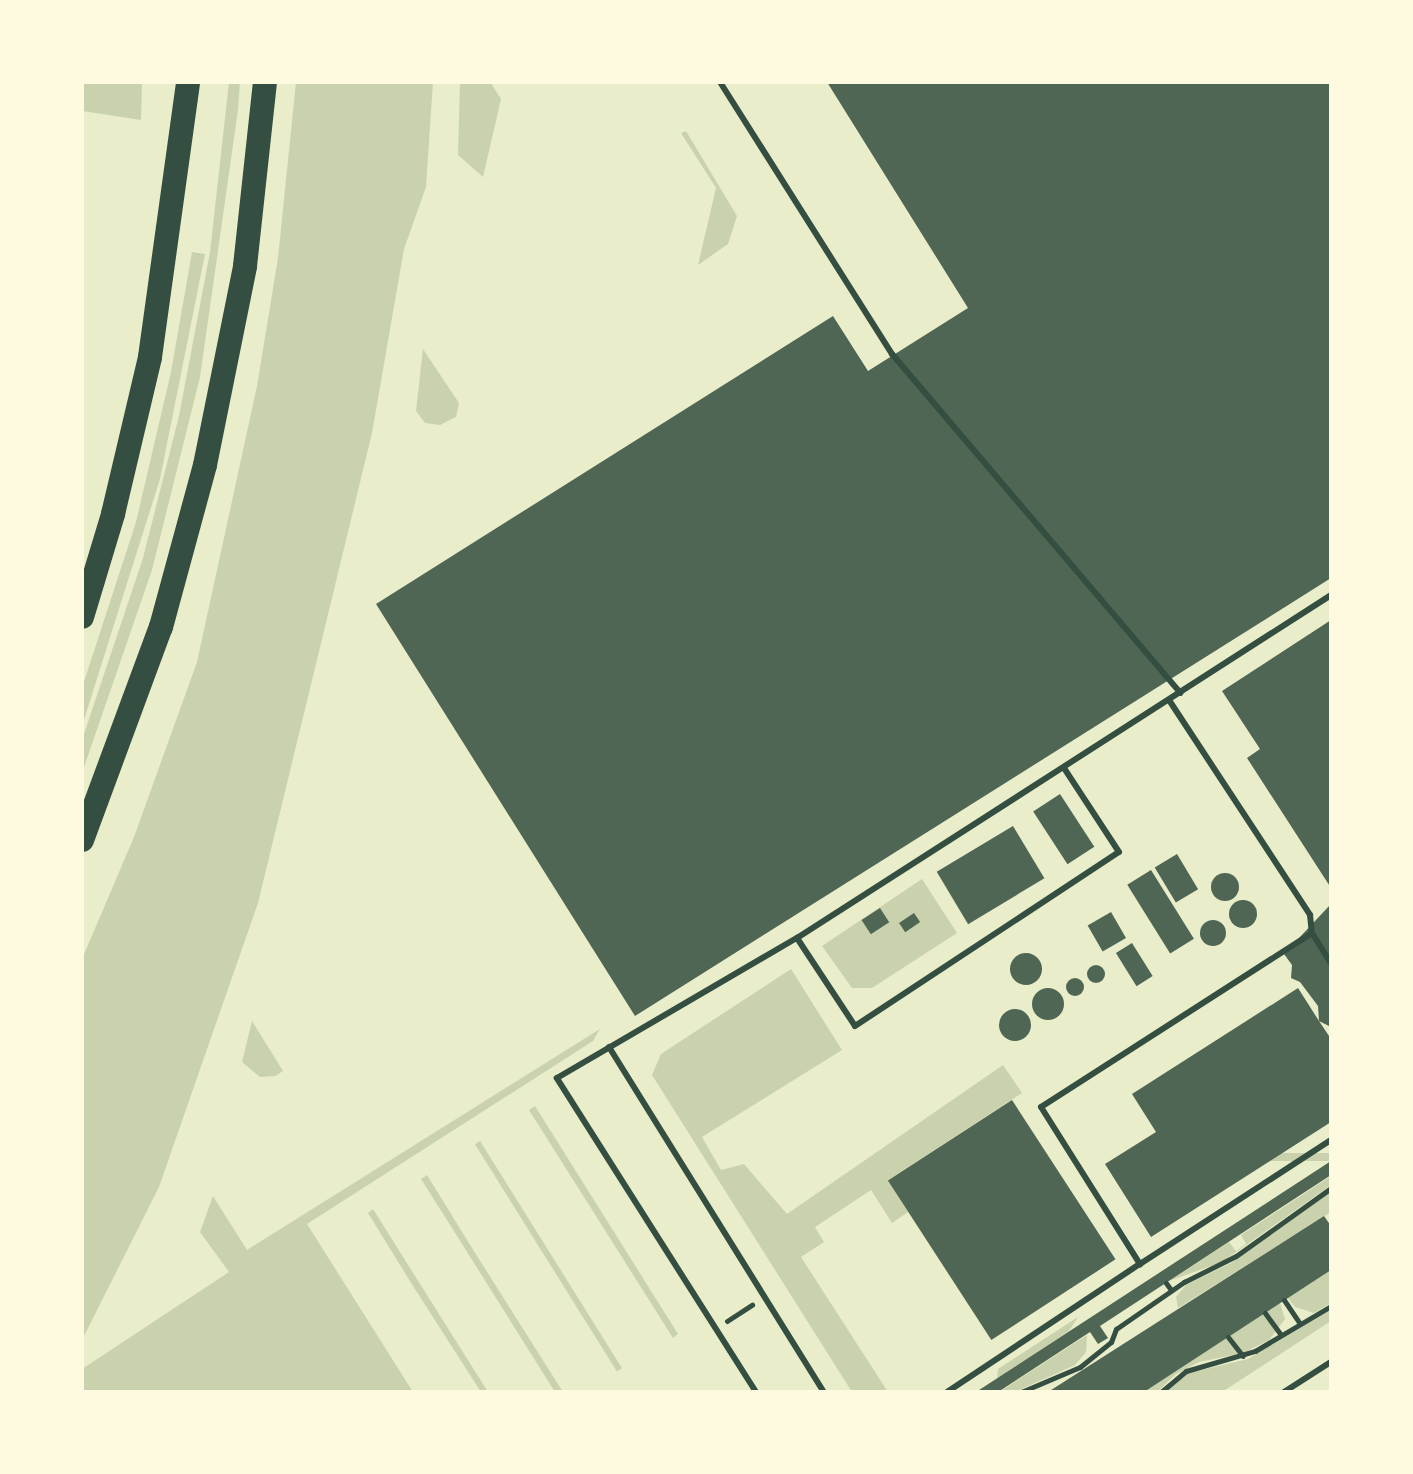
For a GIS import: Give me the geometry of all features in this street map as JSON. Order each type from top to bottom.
[{"type":"highway","points":[[82,617],[113,514],[150,357],[179,178],[188,82]]},
{"type":"highway","points":[[82,840],[161,627],[205,465],[245,266],[265,82]]},
{"type":"lane","points":[[720,82],[892,354],[1181,693]]},
{"type":"lane","points":[[756,1392],[557,1078],[797,938],[1331,595]]},
{"type":"lane","points":[[1169,700],[1310,915],[1312,933],[1331,964]]},
{"type":"lane","points":[[797,938],[855,1026],[1119,852],[1064,768]]},
{"type":"lane","points":[[1140,1264],[1041,1107],[1312,933]]},
{"type":"lane","points":[[609,1047],[824,1392]]},
{"type":"lane","points":[[947,1392],[1331,1140]]},
{"type":"lane","points":[[1284,1392],[1331,1362]]},
{"type":"path","points":[[1021,1392],[1080,1367],[1111,1342],[1116,1329],[1171,1290],[1236,1256],[1331,1188]]},
{"type":"path","points":[[1166,1283],[1171,1290]]},
{"type":"path","points":[[1284,1300],[1299,1322]]},
{"type":"path","points":[[715,1328],[754,1304]]},
{"type":"path","points":[[1161,1392],[1186,1371],[1243,1356],[1331,1306]]},
{"type":"path","points":[[1265,1313],[1281,1335]]},
{"type":"path","points":[[1228,1337],[1243,1356]]},
{"type":"green space","points":[[82,82],[142,82],[141,120],[82,111]]},
{"type":"green space","points":[[229,82],[240,82],[238,110],[200,377],[152,570],[82,773],[82,740],[143,558],[179,416],[210,252]]},
{"type":"green space","points":[[296,82],[433,82],[426,187],[404,249],[372,433],[258,903],[159,1187],[82,1340],[82,959],[134,837],[197,662],[257,386],[278,258]]},
{"type":"green space","points":[[460,82],[490,82],[501,99],[483,177],[458,155]]},
{"type":"green space","points":[[686,131],[737,216],[728,244],[698,265],[716,188],[681,133]]},
{"type":"green space","points":[[192,252],[205,254],[160,479],[82,726],[82,688],[136,522],[171,372]]},
{"type":"green space","points":[[423,349],[459,403],[456,417],[440,425],[425,423],[416,411]]},
{"type":"green space","points":[[922,879],[957,933],[872,988],[852,988],[822,946]]},
{"type":"green space","points":[[791,969],[842,1050],[702,1137],[721,1170],[744,1164],[787,1214],[1003,1065],[1022,1093],[888,1180],[908,1212],[892,1223],[871,1190],[815,1227],[824,1242],[801,1257],[888,1392],[852,1392],[652,1075],[661,1054]]},
{"type":"green space","points":[[252,1021],[283,1071],[275,1076],[260,1077],[242,1062]]},
{"type":"green space","points":[[600,1029],[593,1041],[307,1224],[413,1392],[82,1392],[82,1369],[229,1272],[200,1232],[213,1196],[247,1250]]},
{"type":"green space","points":[[535,1106],[678,1334],[673,1338],[529,1110]]},
{"type":"green space","points":[[480,1141],[622,1368],[617,1371],[475,1144]]},
{"type":"green space","points":[[1210,1153],[1331,1153],[1331,1161],[1210,1161]]},
{"type":"green space","points":[[427,1175],[563,1392],[555,1392],[421,1179]]},
{"type":"green space","points":[[1331,1176],[1331,1185],[1222,1262],[1169,1281],[1229,1242],[1236,1251],[1246,1244],[1241,1235]]},
{"type":"green space","points":[[1331,1191],[1331,1212],[1178,1308],[1176,1297],[1186,1285],[1231,1263]]},
{"type":"green space","points":[[373,1209],[488,1392],[481,1392],[413,1286],[368,1213]]},
{"type":"green space","points":[[1331,1270],[1331,1303],[1314,1313],[1295,1307],[1288,1298]]},
{"type":"green space","points":[[1280,1303],[1285,1319],[1269,1340],[1243,1353],[1199,1362],[1176,1374],[1157,1392],[1144,1392]]},
{"type":"green space","points":[[1331,1310],[1331,1321],[1222,1392],[1166,1392],[1189,1373],[1248,1359]]},
{"type":"green space","points":[[1078,1317],[1069,1331],[997,1379],[998,1369]]},
{"type":"green space","points":[[1087,1335],[1086,1352],[1075,1365],[1015,1392],[999,1392]]},
{"type":"building","points":[[827,82],[1331,82],[1331,578],[635,1016],[376,604],[833,316],[868,371],[968,308]]},
{"type":"building","points":[[1331,620],[1331,888],[1247,758],[1260,749],[1222,691]]},
{"type":"building","points":[[1060,794],[1094,847],[1067,864],[1033,811]]},
{"type":"building","points":[[1013,826],[1044,878],[968,924],[937,872]]},
{"type":"building","points":[[1177,854],[1198,889],[1176,903],[1155,867]]},
{"type":"building","points":[[1151,870],[1194,939],[1170,954],[1127,885]]},
{"type":"building","points":[[1225,873],[1235,877],[1239,887],[1235,897],[1225,901],[1215,897],[1211,887],[1215,877]]},
{"type":"building","points":[[1243,900],[1253,904],[1257,914],[1253,924],[1243,928],[1233,924],[1229,914],[1233,904]]},
{"type":"building","points":[[1331,904],[1331,1027],[1319,1021],[1318,1006],[1300,982],[1291,978],[1292,965],[1284,954]]},
{"type":"building","points":[[880,908],[889,922],[871,934],[862,920]]},
{"type":"building","points":[[1111,912],[1126,938],[1103,951],[1088,926]]},
{"type":"building","points":[[914,913],[920,922],[905,932],[899,923]]},
{"type":"building","points":[[1213,920],[1222,924],[1226,933],[1222,942],[1213,946],[1204,942],[1200,933],[1204,924]]},
{"type":"building","points":[[1132,943],[1153,976],[1137,986],[1116,953]]},
{"type":"building","points":[[1026,953],[1037,958],[1042,969],[1037,980],[1026,985],[1015,980],[1010,969],[1015,958]]},
{"type":"building","points":[[1092,965],[1100,965],[1105,974],[1103,981],[1092,983],[1087,978],[1087,970]]},
{"type":"building","points":[[1075,978],[1084,987],[1075,996],[1066,987]]},
{"type":"building","points":[[1048,988],[1059,993],[1064,1004],[1059,1015],[1048,1020],[1037,1015],[1032,1004],[1037,993]]},
{"type":"building","points":[[1298,988],[1331,1039],[1331,1122],[1151,1237],[1105,1164],[1156,1132],[1132,1094]]},
{"type":"building","points":[[1015,1009],[1026,1014],[1031,1025],[1026,1036],[1015,1041],[1004,1036],[999,1025],[1004,1014]]},
{"type":"building","points":[[1012,1100],[1115,1259],[991,1340],[888,1181]]},
{"type":"building","points":[[1331,1161],[1331,1175],[1100,1326],[1108,1338],[1098,1344],[1090,1332],[998,1392],[976,1392]]},
{"type":"building","points":[[1324,1216],[1331,1226],[1331,1270],[1144,1392],[1048,1392]]}]
